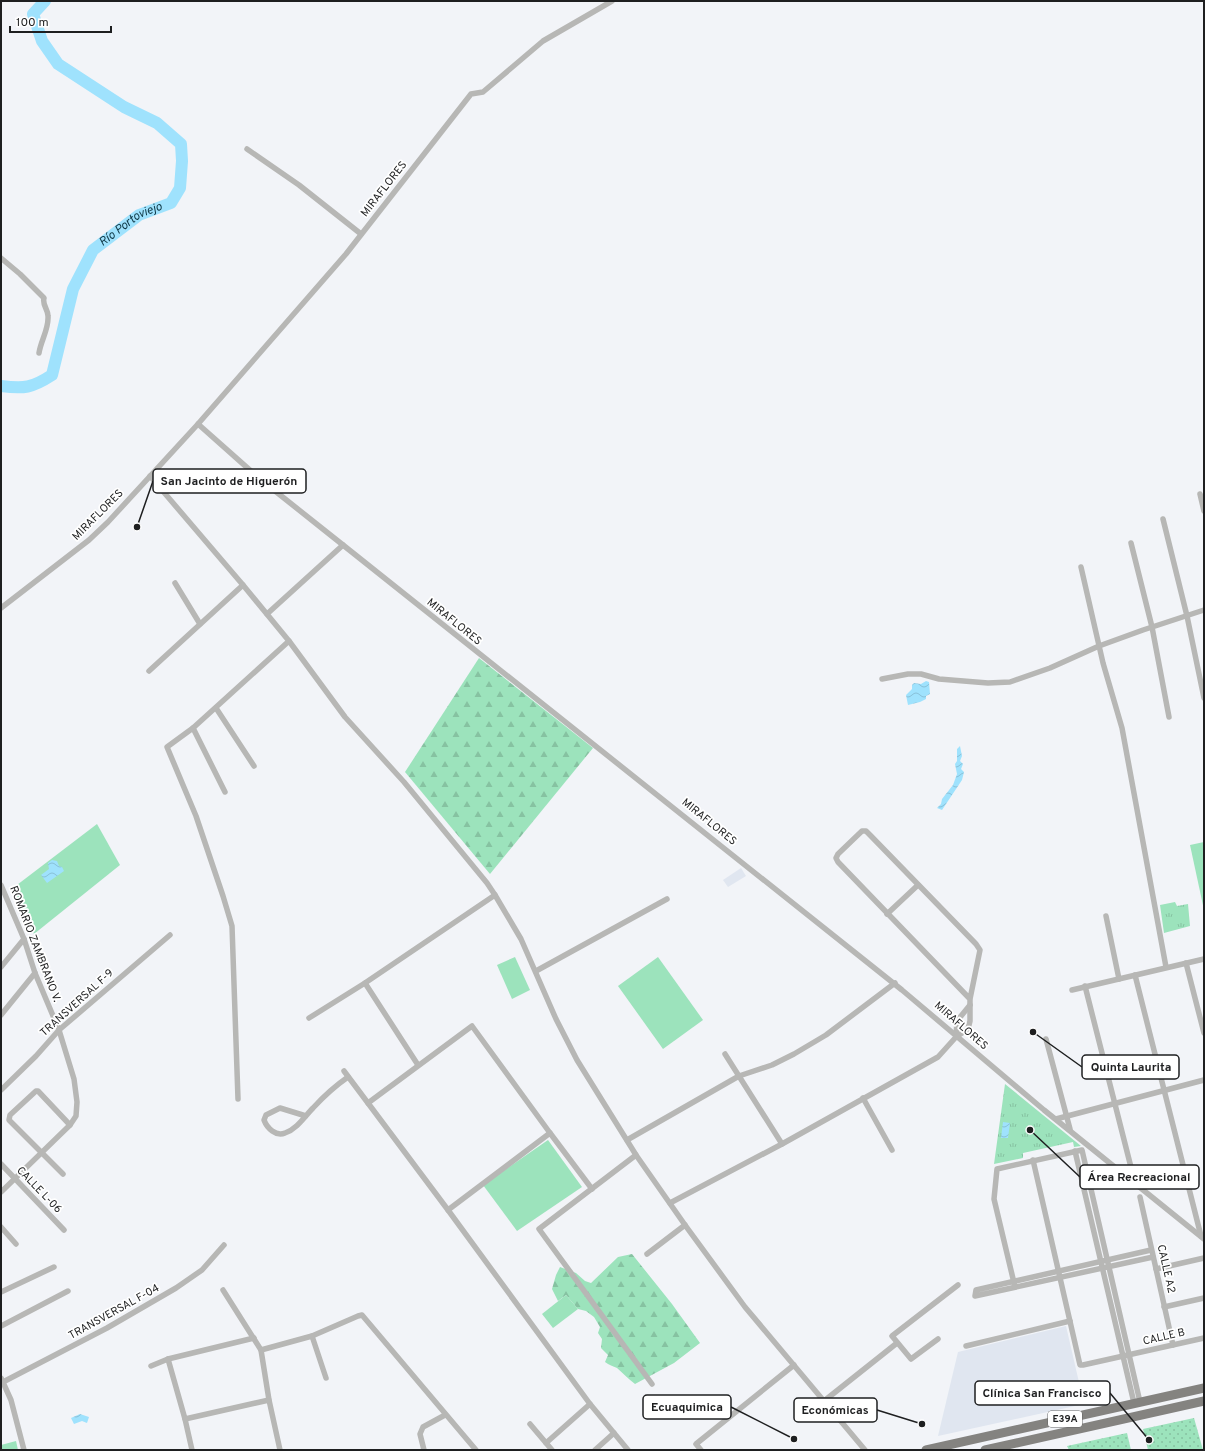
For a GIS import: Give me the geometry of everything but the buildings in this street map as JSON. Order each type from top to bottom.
[{"type":"main road","name":"E39A","points":[[926,1450],[1204,1388]]},
{"type":"main road","name":"E39A","points":[[985,1450],[1204,1401]]},
{"type":"main road","points":[[1053,1421],[1058,1434]]},
{"type":"street","name":"MIRAFLORES","points":[[1,608],[89,540],[108,522],[198,424],[346,254],[471,94],[483,92],[543,42],[612,1]]},
{"type":"street","points":[[247,149],[298,185],[362,234]]},
{"type":"street","points":[[1,258],[20,274],[44,298],[43,302],[48,314],[47,329],[39,352]]},
{"type":"street","name":"MIRAFLORES","points":[[198,424],[260,479],[895,983],[956,1037],[1203,1238]]},
{"type":"street","points":[[150,476],[289,641],[345,717],[404,782],[495,895],[521,940],[568,1044],[636,1156],[745,1307],[864,1450]]},
{"type":"street","points":[[1200,494],[1204,512]]},
{"type":"street","points":[[1163,519],[1204,698]]},
{"type":"street","points":[[1131,544],[1152,627],[1169,717]]},
{"type":"street","points":[[267,614],[343,545]]},
{"type":"street","points":[[1081,567],[1111,694],[1122,728],[1166,968]]},
{"type":"street","points":[[175,583],[200,624]]},
{"type":"street","points":[[149,671],[243,585]]},
{"type":"street","points":[[882,679],[908,674],[921,674],[939,679],[988,683],[1010,682],[1050,668],[1099,646],[1204,610]]},
{"type":"street","points":[[238,1099],[232,926],[224,896],[196,816],[167,747],[193,728],[289,641]]},
{"type":"street","points":[[216,708],[254,766]]},
{"type":"street","points":[[193,728],[225,792]]},
{"type":"street","points":[[670,1203],[782,1144],[938,1057],[956,1037],[968,1029],[970,1021],[970,1002],[980,950],[976,944],[866,831],[862,831],[838,854],[836,858],[838,862],[970,1002]]},
{"type":"street","name":"ROMARIO ZAMBRANO V.","points":[[1,885],[24,939],[34,973],[59,1030],[74,1079],[77,1102],[76,1116],[70,1125]]},
{"type":"street","points":[[887,914],[918,885]]},
{"type":"street","points":[[309,1018],[365,983],[495,895]]},
{"type":"street","points":[[536,971],[667,899]]},
{"type":"street","points":[[1106,916],[1119,979]]},
{"type":"street","name":"TRANSVERSAL F-9","points":[[1,1090],[36,1056],[59,1030],[170,935]]},
{"type":"street","points":[[1,968],[24,939]]},
{"type":"street","points":[[1072,990],[1204,959]]},
{"type":"street","points":[[1186,964],[1204,1033]]},
{"type":"street","points":[[1,1015],[34,973]]},
{"type":"street","points":[[1135,975],[1203,1238]]},
{"type":"street","points":[[365,983],[418,1065]]},
{"type":"street","points":[[627,1140],[739,1076],[772,1065],[826,1035],[895,983]]},
{"type":"street","points":[[1085,986],[1135,1184]]},
{"type":"street","points":[[956,1037],[957,1021],[970,1002]]},
{"type":"street","points":[[368,1103],[472,1026],[592,1189]]},
{"type":"street","points":[[1046,1039],[1070,1130]]},
{"type":"street","points":[[725,1054],[782,1144]]},
{"type":"street","points":[[344,1071],[590,1404],[628,1450]]},
{"type":"street","points":[[306,1116],[280,1108],[266,1115],[264,1120],[272,1131],[279,1134],[285,1134],[306,1116],[329,1092],[348,1077]]},
{"type":"street","points":[[1056,1119],[1204,1080]]},
{"type":"street","points":[[1,1192],[43,1152],[70,1125],[38,1091],[36,1091],[10,1115],[9,1120],[43,1152],[63,1174]]},
{"type":"street","points":[[863,1098],[892,1150]]},
{"type":"street","points":[[448,1210],[550,1133]]},
{"type":"street","points":[[1014,1284],[994,1199],[996,1169],[1082,1150],[1107,1259],[1125,1356]]},
{"type":"street","points":[[1075,1151],[1102,1267],[1137,1402]]},
{"type":"street","points":[[636,1156],[539,1229],[652,1384]]},
{"type":"street","points":[[966,1346],[1070,1321],[1033,1160]]},
{"type":"street","name":"CALLE L-06","points":[[1,1164],[64,1230]]},
{"type":"street","name":"CALLE A2","points":[[1140,1196],[1173,1345]]},
{"type":"street","points":[[647,1254],[685,1225]]},
{"type":"street","points":[[1,1227],[16,1244]]},
{"type":"street","name":"TRANSVERSAL F-04","points":[[2,1380],[107,1328],[176,1288],[202,1270],[224,1245]]},
{"type":"street","points":[[1151,1250],[1058,1270],[1014,1284],[975,1296],[976,1290],[1014,1284],[1060,1277],[1153,1257]]},
{"type":"street","points":[[1156,1269],[1204,1258]]},
{"type":"street","points":[[1,1292],[54,1267]]},
{"type":"street","points":[[938,1339],[911,1359],[892,1336],[958,1285]]},
{"type":"street","points":[[223,1290],[261,1350],[269,1400],[280,1450]]},
{"type":"street","points":[[1,1326],[68,1291]]},
{"type":"street","points":[[1164,1307],[1204,1298]]},
{"type":"street","points":[[261,1350],[312,1336],[362,1315],[476,1450]]},
{"type":"street","name":"CALLE B","points":[[1070,1321],[1080,1365],[1083,1366],[1204,1338]]},
{"type":"street","points":[[312,1336],[326,1378]]},
{"type":"street","points":[[151,1366],[168,1359],[254,1338]]},
{"type":"street","points":[[824,1401],[897,1343]]},
{"type":"street","points":[[168,1359],[192,1450]]},
{"type":"street","points":[[701,1450],[696,1444],[794,1365]]},
{"type":"street","points":[[2,1380],[16,1414],[24,1450]]},
{"type":"street","points":[[185,1419],[269,1400]]},
{"type":"street","points":[[546,1443],[590,1404]]},
{"type":"street","points":[[424,1450],[420,1434],[423,1427],[445,1415]]},
{"type":"street","points":[[530,1424],[552,1450]]},
{"type":"street","points":[[595,1450],[614,1433]]},
{"type":"shaded area","points":[[741,868],[746,876],[728,887],[723,880]]},
{"type":"shaded area","points":[[1066,1326],[1084,1404],[938,1436],[958,1352]]},
{"type":"green space","points":[[479,658],[593,748],[490,874],[405,772]]},
{"type":"green space","points":[[97,824],[120,865],[34,934],[13,888]]},
{"type":"green space","points":[[1204,842],[1204,910],[1190,845]]},
{"type":"green space","points":[[1175,902],[1177,906],[1188,904],[1190,926],[1164,933],[1160,905]]},
{"type":"green space","points":[[515,957],[530,990],[512,999],[497,965]]},
{"type":"green space","points":[[658,957],[703,1020],[663,1049],[618,986]]},
{"type":"green space","points":[[1005,1084],[1081,1146],[1074,1147],[1073,1142],[1023,1153],[1023,1158],[994,1164]]},
{"type":"green space","points":[[548,1140],[582,1187],[517,1231],[483,1185]]},
{"type":"green space","points":[[632,1254],[672,1304],[700,1343],[674,1363],[635,1384],[617,1368],[605,1362],[608,1355],[601,1348],[602,1339],[598,1333],[600,1327],[594,1317],[586,1311],[578,1309],[566,1295],[558,1301],[552,1289],[560,1267],[576,1273],[585,1281],[591,1283],[618,1257]]},
{"type":"green space","points":[[566,1295],[578,1309],[553,1328],[542,1314]]},
{"type":"green space","points":[[1194,1418],[1203,1450],[1148,1450],[1143,1429]]},
{"type":"green space","points":[[1127,1433],[1131,1450],[1069,1450],[1067,1446]]},
{"type":"green space","points":[[16,1441],[18,1450],[1,1450],[1,1445]]},
{"type":"water","points":[[926,681],[929,682],[930,694],[926,696],[926,699],[920,702],[908,705],[906,695],[912,689],[912,685],[914,683],[921,684]]},
{"type":"water","points":[[960,746],[962,756],[960,761],[963,764],[961,769],[964,772],[962,780],[942,810],[937,808],[953,785],[957,774],[955,764],[957,761],[957,749]]},
{"type":"water","points":[[52,860],[57,861],[59,866],[62,867],[64,871],[47,883],[41,875],[49,869],[48,863]]},
{"type":"water","points":[[1003,1122],[1010,1123],[1008,1138],[1001,1138]]},
{"type":"water","points":[[80,1414],[89,1417],[87,1423],[82,1421],[74,1424],[71,1418]]},
{"type":"waterway","name":"Río Portoviejo","points":[[1,386],[22,387],[33,385],[52,375],[73,289],[93,250],[139,215],[171,203],[180,188],[182,161],[181,144],[157,123],[124,107],[58,64],[42,41],[33,14],[45,1]]},
{"type":"place","name":"San Jacinto de Higuerón","points":[[137,527]]},
{"type":"place","name":"Quinta Laurita","points":[[1033,1032]]},
{"type":"place","name":"Área Recreacional","points":[[1030,1130]]},
{"type":"place","name":"Económicas","points":[[922,1424]]},
{"type":"place","name":"Ecuaquimica","points":[[794,1439]]},
{"type":"place","name":"Clínica San Francisco","points":[[1149,1440]]}]
